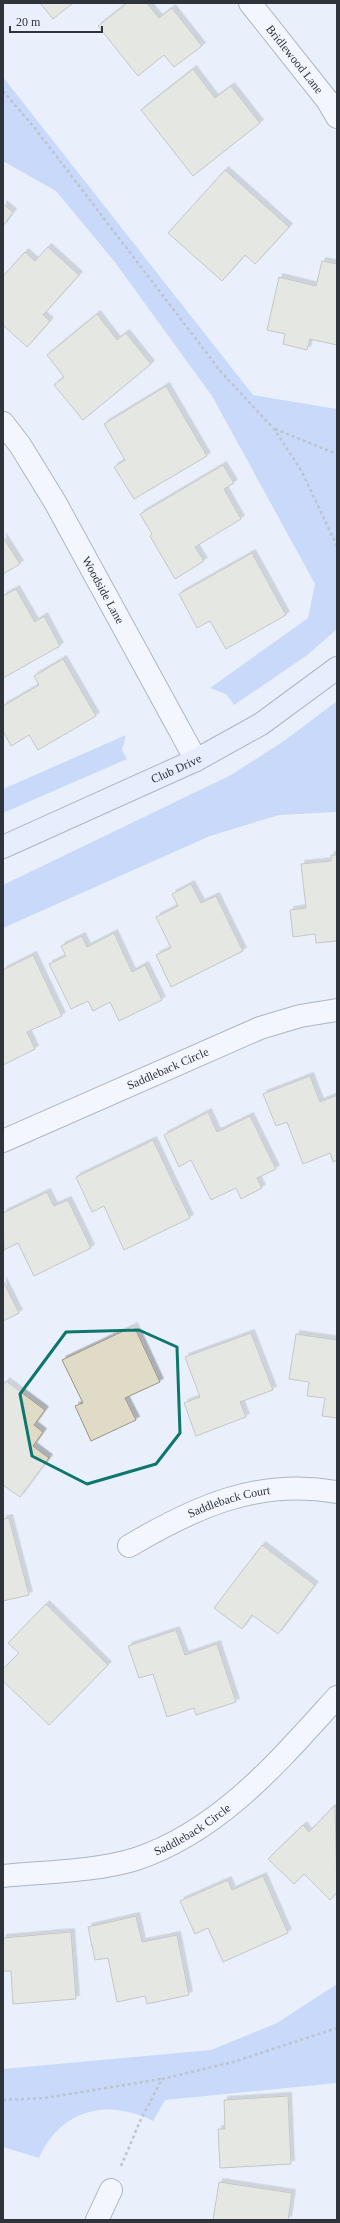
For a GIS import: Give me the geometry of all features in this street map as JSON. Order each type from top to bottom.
[{"type":"street","name":"Bridlewood Lane","points":[[250,3],[327,100],[337,117]]},
{"type":"street","name":"Woodside Lane","points":[[3,423],[20,445],[55,502],[196,760]]},
{"type":"street","name":"Club Drive","points":[[3,847],[196,760],[261,724],[337,668]]},
{"type":"street","name":"Saddleback Circle","points":[[3,1141],[260,1028],[300,1016],[337,1010]]},
{"type":"street","name":"Saddleback Court","points":[[129,1546],[167,1523],[211,1504],[230,1498],[279,1489],[308,1489],[337,1492]]},
{"type":"street","name":"Saddleback Circle","points":[[3,1876],[112,1864],[135,1859],[188,1836],[210,1822],[237,1800],[337,1697]]},
{"type":"street","points":[[97,2220],[111,2190]]},
{"type":"path","points":[[3,91],[34,127],[222,373],[274,429],[301,470],[337,546]]},
{"type":"path","points":[[274,429],[337,454]]},
{"type":"path","points":[[3,2100],[45,2098],[162,2079],[233,2062],[337,2028]]},
{"type":"path","points":[[111,2190],[140,2119],[162,2079]]},
{"type":"highlighted area","points":[[139,1330],[177,1347],[180,1433],[156,1464],[87,1484],[32,1456],[20,1394],[66,1332]]},
{"type":"shaded area","points":[[3,77],[253,395],[337,409],[337,629],[306,656],[234,705],[226,694],[210,688],[308,618],[315,584],[212,396],[114,261],[56,191],[3,161]]},
{"type":"shaded area","points":[[337,701],[337,812],[279,815],[210,836],[3,928],[3,885],[231,775],[284,741]]},
{"type":"shaded area","points":[[126,735],[122,750],[127,759],[3,813],[3,789]]},
{"type":"shaded area","points":[[337,1984],[337,2083],[165,2100],[153,2121],[136,2114],[119,2110],[87,2112],[60,2128],[48,2141],[39,2158],[3,2147],[3,2069],[211,2050],[277,2023]]},
{"type":"building","points":[[40,3],[73,3],[53,19]]},
{"type":"building","points":[[127,3],[147,3],[159,18],[172,8],[202,46],[174,67],[164,55],[138,76],[98,26]]},
{"type":"building","points":[[193,69],[215,98],[231,86],[260,123],[193,176],[141,110]]},
{"type":"building","points":[[225,170],[289,227],[255,264],[245,255],[222,281],[168,233]]},
{"type":"building","points":[[3,204],[13,212],[3,226]]},
{"type":"building","points":[[48,247],[79,275],[43,315],[50,321],[27,347],[3,325],[3,276],[25,252],[35,261]]},
{"type":"building","points":[[322,261],[337,264],[337,345],[310,339],[307,350],[283,344],[285,334],[267,330],[279,277],[316,286]]},
{"type":"building","points":[[97,314],[117,340],[126,333],[151,364],[83,420],[54,385],[64,377],[47,355]]},
{"type":"building","points":[[166,386],[207,456],[134,499],[114,467],[125,460],[104,424]]},
{"type":"building","points":[[223,465],[234,483],[224,489],[241,519],[195,547],[204,561],[175,579],[150,536],[152,534],[140,514]]},
{"type":"building","points":[[3,537],[20,564],[3,574]]},
{"type":"building","points":[[252,553],[286,615],[226,649],[210,621],[197,628],[179,594]]},
{"type":"building","points":[[16,589],[35,622],[44,616],[60,646],[3,678],[3,596]]},
{"type":"building","points":[[63,659],[96,716],[38,750],[29,735],[11,746],[3,731],[3,706],[39,685],[34,676]]},
{"type":"building","points":[[331,855],[337,855],[337,941],[316,943],[315,934],[293,937],[290,910],[306,908],[301,864],[331,861]]},
{"type":"building","points":[[191,884],[201,903],[216,896],[243,951],[171,987],[156,955],[171,948],[156,917],[178,906],[172,894]]},
{"type":"building","points":[[114,933],[132,972],[145,965],[162,1000],[119,1021],[110,1002],[93,1011],[88,1001],[71,1009],[49,964],[66,956],[61,946],[82,936],[87,947]]},
{"type":"building","points":[[33,955],[62,1016],[27,1032],[35,1049],[3,1065],[3,970]]},
{"type":"building","points":[[310,1076],[320,1102],[337,1095],[337,1160],[333,1162],[330,1153],[303,1164],[287,1122],[276,1126],[263,1094]]},
{"type":"building","points":[[208,1112],[217,1132],[250,1116],[276,1169],[257,1178],[262,1188],[241,1199],[236,1188],[211,1200],[191,1160],[179,1167],[164,1135]]},
{"type":"building","points":[[153,1140],[190,1218],[124,1250],[104,1206],[92,1212],[76,1177]]},
{"type":"building","points":[[47,1192],[54,1206],[68,1200],[91,1248],[34,1276],[18,1243],[4,1250],[3,1213]]},
{"type":"building","points":[[3,1281],[19,1313],[3,1321]]},
{"type":"building","points":[[134,1326],[160,1382],[125,1398],[136,1420],[91,1441],[75,1406],[83,1403],[62,1360]]},
{"type":"building","points":[[251,1333],[273,1390],[240,1402],[246,1417],[196,1436],[184,1403],[200,1397],[185,1357]]},
{"type":"building","points":[[296,1334],[337,1340],[337,1418],[322,1416],[325,1398],[307,1396],[309,1382],[289,1379]]},
{"type":"building","points":[[6,1381],[45,1410],[34,1425],[43,1432],[33,1446],[49,1458],[20,1497],[3,1485],[3,1386]]},
{"type":"building","points":[[9,1518],[29,1595],[3,1601],[3,1519]]},
{"type":"building","points":[[262,1545],[315,1585],[278,1634],[252,1615],[242,1629],[214,1608]]},
{"type":"building","points":[[46,1604],[108,1665],[49,1725],[3,1681],[3,1669],[19,1653],[8,1643]]},
{"type":"building","points":[[176,1630],[185,1655],[217,1644],[236,1702],[196,1715],[194,1708],[167,1717],[153,1674],[139,1678],[128,1646]]},
{"type":"building","points":[[335,1805],[337,1892],[330,1900],[304,1874],[294,1884],[268,1859],[303,1825],[309,1832]]},
{"type":"building","points":[[263,1876],[288,1933],[223,1962],[208,1928],[195,1934],[180,1901],[228,1880],[232,1890]]},
{"type":"building","points":[[136,1916],[142,1942],[177,1935],[189,1995],[147,2004],[145,1996],[117,2002],[108,1958],[95,1960],[88,1927]]},
{"type":"building","points":[[71,1932],[76,1999],[13,2004],[11,1971],[3,1971],[3,1938]]},
{"type":"building","points":[[288,2096],[291,2164],[220,2168],[218,2129],[225,2129],[224,2100]]},
{"type":"building","points":[[219,2182],[292,2193],[288,2220],[213,2220]]}]
